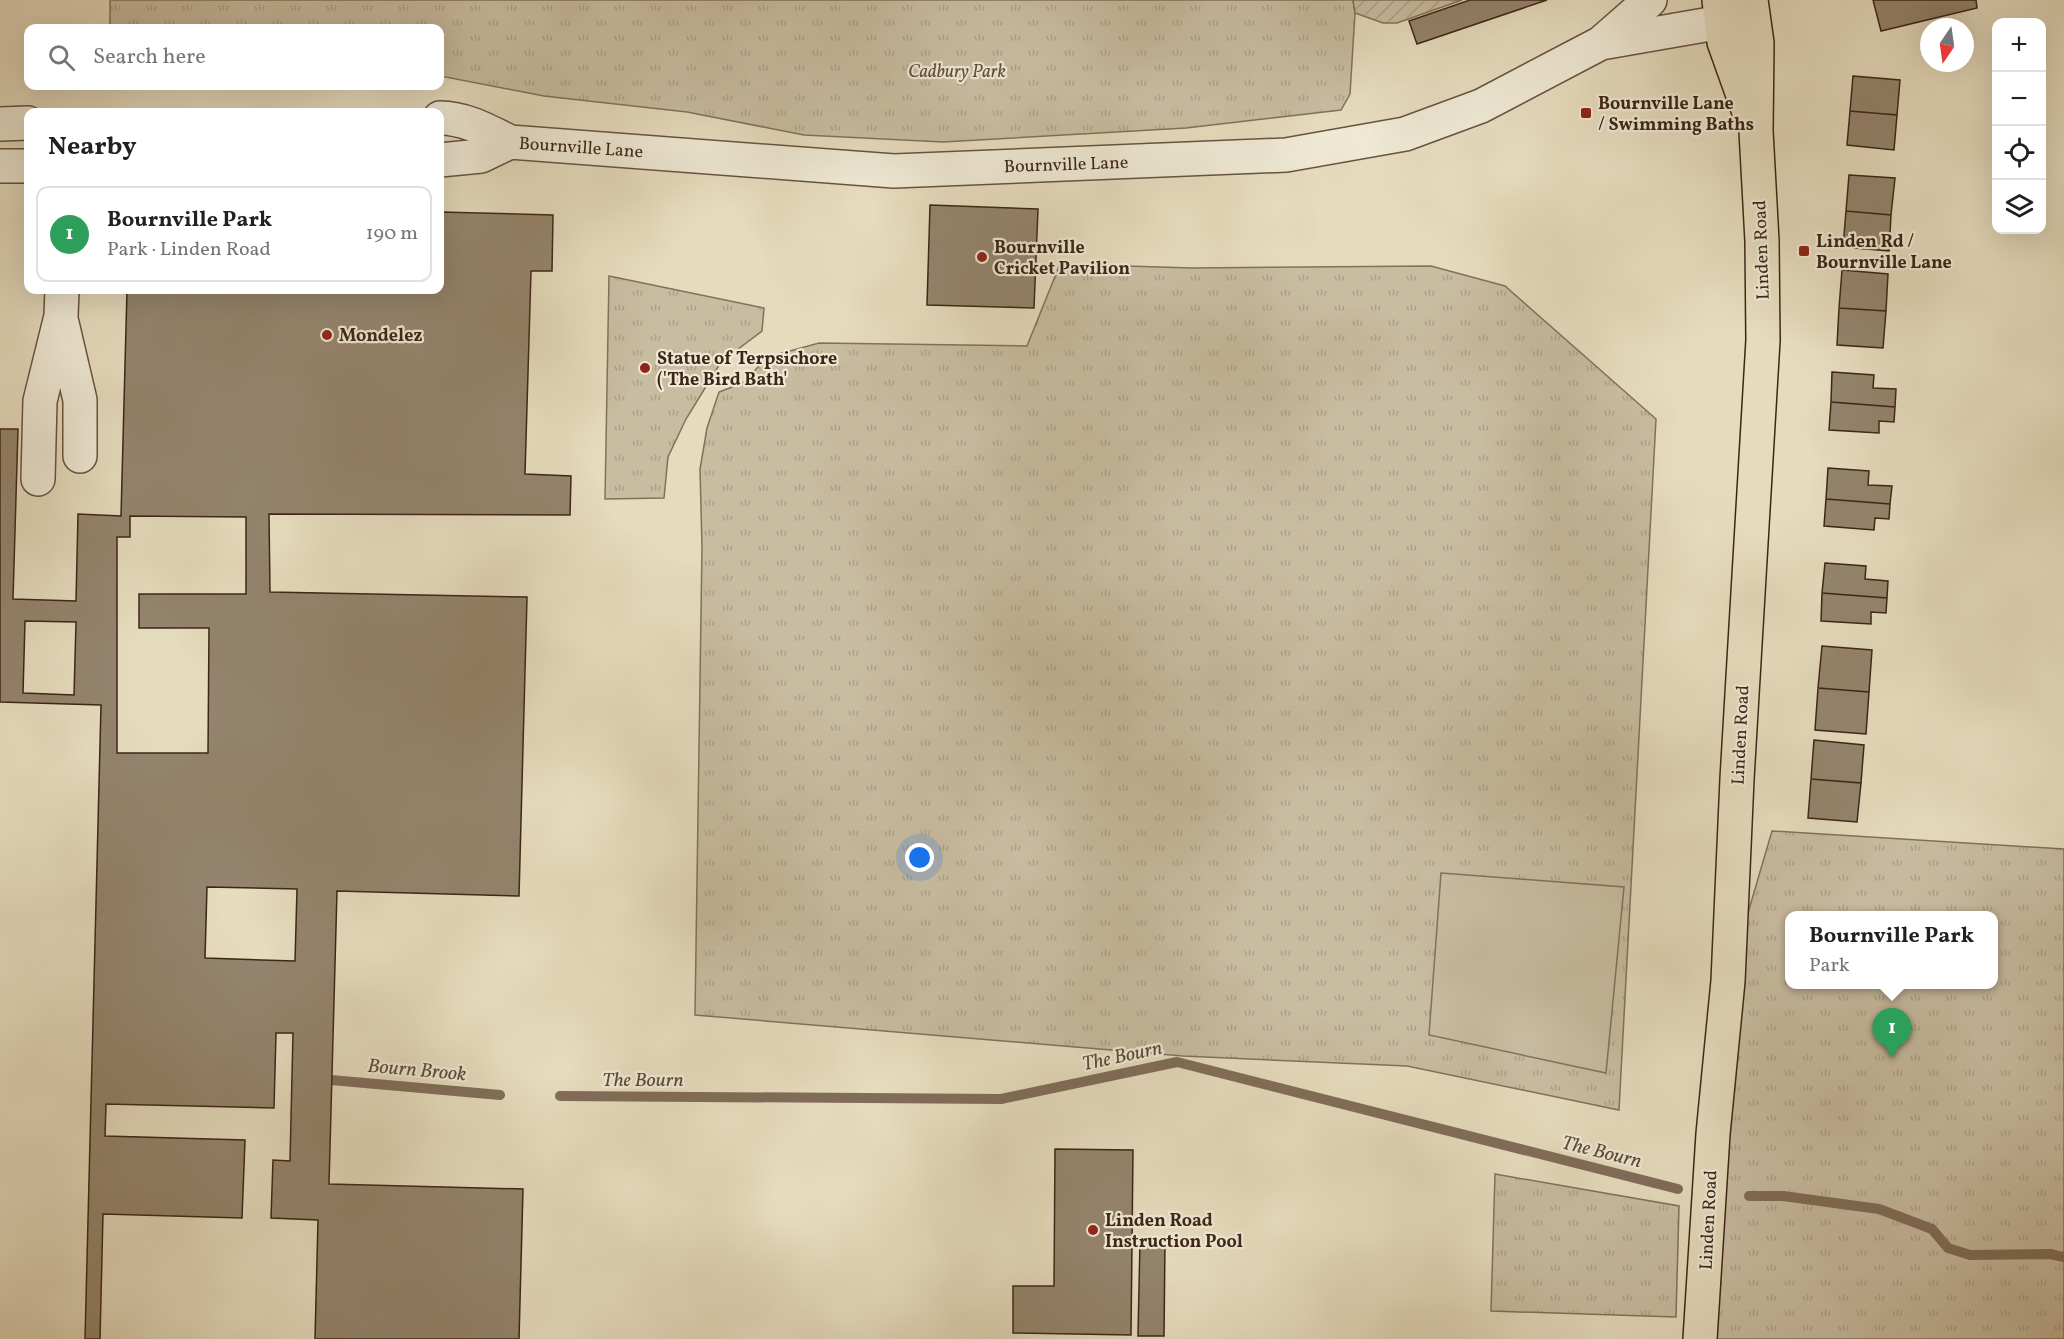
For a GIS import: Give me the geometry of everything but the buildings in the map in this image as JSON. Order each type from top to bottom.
[{"type":"highway","name":"Linden Road","points":[[1700,1339],[1713,1134],[1728,981],[1762,340],[1762,241],[1756,131],[1757,43],[1750,0]]},
{"type":"highway","name":"Linden Road","points":[[1725,7],[1724,42],[1756,131]]},
{"type":"street","name":"Bournville Lane","points":[[1601,43],[1650,0]]},
{"type":"street","name":"Bournville Lane","points":[[444,118],[479,127],[510,142],[894,171],[1286,155],[1405,134],[1481,106],[1601,43],[1725,7]]},
{"type":"street","points":[[0,124],[24,123]]},
{"type":"street","name":"Bournville Lane","points":[[444,160],[480,156],[510,142]]},
{"type":"street","points":[[0,166],[24,166]]},
{"type":"street","points":[[61,303],[80,400],[80,456]]},
{"type":"street","points":[[38,479],[40,401],[61,303]]},
{"type":"green space","name":"Cadbury Park","points":[[110,0],[1353,0],[1355,13],[1350,94],[1341,110],[1186,128],[943,142],[804,135],[687,112],[544,96],[444,77],[444,24],[110,24]]},
{"type":"green space","points":[[1353,0],[1462,0],[1397,23],[1383,23],[1355,13]]},
{"type":"green space","points":[[1060,264],[1192,268],[1431,266],[1505,286],[1656,419],[1619,1110],[1407,1066],[1183,1056],[695,1015],[702,547],[700,469],[707,428],[719,392],[745,382],[763,361],[819,343],[1027,346]]},
{"type":"green space","points":[[609,276],[764,308],[762,331],[721,362],[686,419],[668,457],[664,498],[605,499]]},
{"type":"green space","points":[[1772,831],[2064,849],[2064,1339],[1700,1339],[1728,981]]},
{"type":"green space","points":[[1441,873],[1624,887],[1606,1073],[1429,1035]]},
{"type":"green space","points":[[1495,1174],[1679,1206],[1676,1317],[1491,1311]]},
{"type":"waterway","name":"The Bourn","points":[[560,1096],[1001,1099],[1177,1062],[1678,1189]]},
{"type":"waterway","name":"Bourn Brook","points":[[331,1080],[500,1095]]},
{"type":"waterway","name":"The Bourn","points":[[1749,1196],[1783,1196],[1879,1209],[1932,1229],[1948,1248],[1970,1255],[2050,1254],[2064,1257]]},
{"type":"place","name":"Bournville Lane / Swimming Baths","points":[[1586,113]]},
{"type":"place","name":"Linden Rd / Bournville Lane","points":[[1804,251]]},
{"type":"place","name":"Bournville Cricket Pavilion","points":[[982,257]]},
{"type":"place","name":"Mondelez","points":[[327,335]]},
{"type":"place","name":"Statue of Terpsichore ('The Bird Bath'","points":[[645,368]]},
{"type":"place","name":"Bournville Park","points":[[1892,1058]]},
{"type":"place","name":"Linden Road Instruction Pool","points":[[1093,1230]]}]
